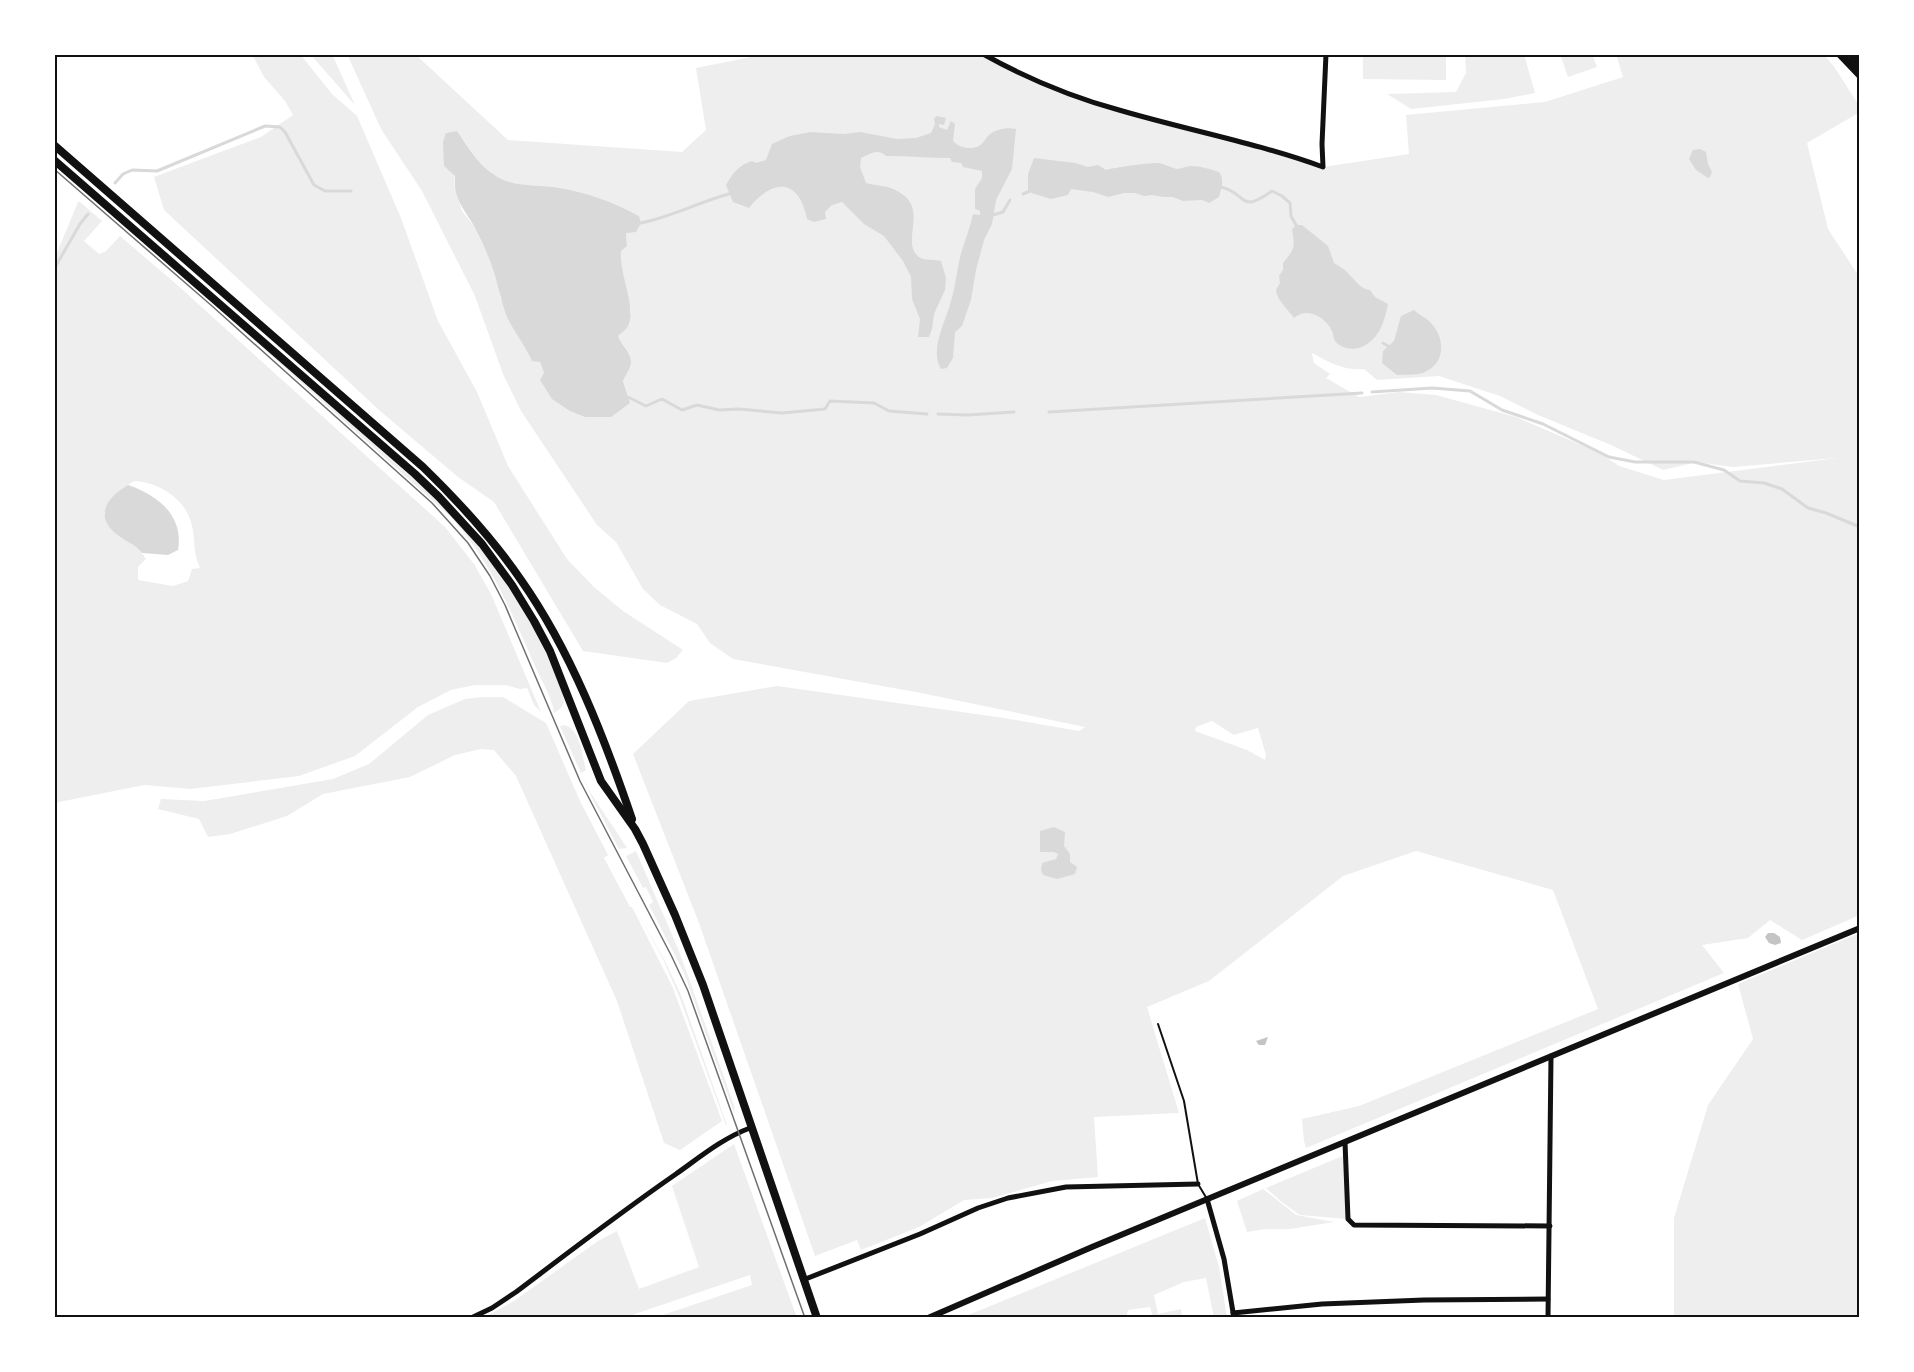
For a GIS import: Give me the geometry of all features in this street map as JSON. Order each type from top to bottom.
[{"type":"main road","points":[[1840,54],[1860,75]]},
{"type":"main road","points":[[1851,54],[1860,69]]},
{"type":"main road","points":[[54,145],[423,467],[473,517],[522,580],[560,645],[608,754],[635,829],[675,915],[695,965],[817,1318]]},
{"type":"main road","points":[[54,160],[415,474],[465,524],[513,585],[534,621],[550,651],[601,781],[635,829]]},
{"type":"street","points":[[983,54],[1043,84],[1118,110],[1294,156],[1323,167],[1326,54]]},
{"type":"street","points":[[928,1318],[1207,1199],[1860,928]]},
{"type":"street","points":[[1548,1318],[1551,1056]]},
{"type":"street","points":[[471,1318],[492,1308],[516,1292],[720,1143],[750,1128]]},
{"type":"street","points":[[1345,1142],[1348,1219],[1354,1225],[1550,1226]]},
{"type":"street","points":[[803,1280],[920,1234],[978,1208],[1008,1198],[1066,1187],[1198,1184]]},
{"type":"street","points":[[1207,1199],[1224,1259],[1234,1316],[1333,1304],[1424,1300],[1548,1299]]},
{"type":"lane","points":[[1158,1024],[1184,1101],[1198,1184],[1207,1199]]},
{"type":"shaded area","points":[[252,54],[300,54],[332,94],[357,116],[401,218],[438,321],[477,392],[508,466],[567,559],[594,587],[623,611],[683,650],[676,658],[667,663],[583,651],[494,502],[458,477],[379,410],[164,210],[154,177],[261,137],[293,115],[285,101],[264,77]]},
{"type":"shaded area","points":[[310,54],[332,54],[355,105]]},
{"type":"shaded area","points":[[347,54],[415,54],[508,140],[682,152],[706,130],[696,68],[766,54],[983,54],[1043,84],[1118,110],[1323,167],[1409,154],[1406,115],[1545,102],[1623,77],[1616,54],[1823,54],[1833,65],[1860,107],[1860,112],[1807,143],[1828,229],[1860,278],[1860,915],[1802,940],[1770,920],[1748,938],[1702,945],[1724,973],[1306,1148],[1302,1119],[1359,1106],[1598,1009],[1553,890],[1416,851],[1343,876],[1209,981],[1147,1007],[1179,1113],[1094,1117],[1098,1177],[1052,1181],[992,1198],[964,1200],[919,1227],[861,1250],[857,1240],[815,1256],[699,923],[633,754],[689,701],[777,686],[1004,718],[1079,731],[1085,727],[921,693],[733,659],[710,643],[697,624],[660,605],[643,589],[616,542],[597,525],[521,411],[503,374],[475,296],[422,191],[381,129]],"holes":[[[457,131],[484,167],[503,180],[581,193],[610,202],[639,216],[626,233],[627,246],[621,251],[621,267],[631,313],[618,336],[631,359],[623,381],[629,399],[544,373],[540,362],[532,360],[509,320],[500,297],[498,279],[490,260],[474,226],[462,211],[454,184]],[[1312,353],[1330,363],[1364,369],[1377,380],[1439,376],[1500,396],[1663,470],[1697,462],[1733,467],[1837,458],[1664,480],[1619,466],[1600,453],[1516,417],[1436,395],[1399,392],[1359,397],[1326,378],[1330,374],[1314,363]],[[1212,721],[1234,735],[1258,728],[1266,755],[1265,760],[1247,750],[1195,731],[1196,727]]]},
{"type":"shaded area","points":[[1363,54],[1446,54],[1446,80],[1363,79]]},
{"type":"shaded area","points":[[1465,54],[1524,54],[1535,93],[1504,99],[1411,109],[1387,94],[1456,92],[1466,73]]},
{"type":"shaded area","points":[[1560,54],[1592,54],[1597,67],[1568,77]]},
{"type":"shaded area","points":[[937,116],[946,118],[944,125],[939,124],[939,127],[947,130],[951,121],[955,124],[953,141],[965,148],[979,146],[989,135],[998,130],[1016,129],[1012,169],[996,200],[992,224],[984,240],[976,270],[971,300],[962,326],[955,332],[953,358],[947,368],[941,369],[937,353],[938,344],[973,214],[980,215],[980,211],[975,209],[975,189],[982,178],[982,171],[963,167],[961,163],[952,162],[950,158],[886,156],[877,152],[861,158],[860,167],[866,183],[893,189],[907,198],[912,206],[914,215],[912,242],[919,257],[941,261],[946,278],[945,290],[934,314],[929,337],[918,337],[920,319],[912,299],[911,277],[903,261],[884,236],[864,224],[842,202],[832,205],[825,212],[826,219],[814,222],[807,219],[798,196],[784,187],[776,187],[767,191],[749,208],[733,202],[726,185],[740,167],[748,162],[756,163],[766,160],[772,144],[790,136],[810,132],[844,134],[860,132],[897,139],[916,138],[931,133],[935,124],[934,118]]},
{"type":"shaded area","points":[[457,131],[479,161],[503,180],[581,193],[610,202],[639,216],[641,223],[636,232],[626,233],[627,246],[621,251],[630,318],[627,327],[618,336],[631,359],[623,381],[630,403],[611,417],[585,417],[570,411],[552,399],[540,380],[544,373],[540,362],[532,361],[507,317],[494,271],[474,226],[457,197],[455,176],[444,166],[443,142],[446,133]]},
{"type":"shaded area","points":[[1700,149],[1706,152],[1712,172],[1708,178],[1696,170],[1689,159],[1693,150]]},
{"type":"shaded area","points":[[1034,158],[1075,163],[1088,167],[1098,165],[1106,170],[1155,163],[1177,169],[1189,166],[1198,167],[1219,172],[1222,184],[1219,197],[1209,203],[1202,200],[1183,201],[1173,197],[1144,196],[1135,193],[1108,197],[1071,189],[1068,195],[1051,199],[1028,192],[1028,174]]},
{"type":"shaded area","points":[[78,202],[80,202],[102,221],[84,241],[99,254],[106,251],[120,236],[445,527],[474,564],[491,594],[541,712],[534,705],[527,688],[475,685],[451,690],[418,707],[355,756],[299,776],[190,789],[144,785],[54,803],[54,260]],"holes":[[[134,481],[143,482],[169,493],[188,513],[200,568],[192,569],[188,581],[173,586],[138,580],[138,567],[146,559],[107,521],[104,513],[118,492]]]},
{"type":"shaded area","points":[[1296,225],[1302,225],[1328,246],[1334,263],[1345,270],[1359,285],[1370,290],[1375,297],[1388,304],[1380,330],[1366,345],[1353,349],[1340,345],[1335,341],[1329,326],[1321,318],[1305,313],[1294,318],[1278,298],[1276,290],[1280,283],[1279,276],[1283,270],[1283,263],[1293,248],[1292,229]]},
{"type":"shaded area","points":[[214,304],[401,466],[457,522],[483,552],[528,616],[546,651],[562,690],[564,703],[560,709],[554,713],[549,696],[509,607],[480,555],[453,519]]},
{"type":"shaded area","points":[[1414,310],[1434,327],[1441,341],[1440,355],[1432,368],[1425,372],[1397,375],[1382,363],[1383,351],[1394,341],[1401,316]]},
{"type":"shaded area","points":[[128,485],[159,501],[173,517],[179,538],[178,550],[168,555],[142,553],[111,529],[106,522],[106,508],[114,496]]},
{"type":"shaded area","points":[[503,697],[546,723],[580,801],[608,855],[604,858],[673,988],[722,1121],[680,1150],[664,1143],[617,1001],[516,776],[494,750],[481,749],[455,755],[410,777],[323,794],[287,816],[230,834],[208,837],[199,819],[158,809],[161,799],[204,801],[333,779],[369,764],[428,715],[465,699]]},
{"type":"shaded area","points":[[560,726],[570,728],[577,737],[586,770],[581,773],[590,792],[627,848],[619,849],[591,796]]},
{"type":"shaded area","points":[[1054,827],[1065,832],[1064,846],[1070,854],[1070,862],[1077,867],[1075,874],[1057,879],[1043,875],[1041,870],[1042,863],[1056,859],[1058,854],[1040,852],[1040,831]]},
{"type":"shaded area","points":[[636,851],[679,951],[734,1105],[735,1115],[684,973],[649,905],[653,902],[646,887],[643,888],[626,856]]},
{"type":"shaded area","points":[[637,911],[664,959],[681,995],[727,1125],[679,996],[663,959]]},
{"type":"shaded area","points":[[1860,933],[1860,1318],[1674,1318],[1674,1218],[1708,1105],[1753,1039],[1738,984]]},
{"type":"shaded area","points":[[734,1144],[797,1318],[654,1318],[752,1285],[750,1275],[623,1318],[483,1318],[514,1301],[598,1241],[617,1231],[639,1289],[699,1267],[672,1186]]},
{"type":"shaded area","points":[[1345,1155],[1348,1219],[1300,1215],[1266,1188]]},
{"type":"shaded area","points":[[1263,1189],[1296,1215],[1334,1222],[1290,1229],[1247,1232],[1237,1201]]},
{"type":"shaded area","points":[[1205,1218],[1219,1267],[1227,1318],[1214,1318],[1206,1278],[1184,1282],[1154,1295],[1158,1314],[1181,1309],[1182,1318],[1153,1318],[1150,1307],[1128,1310],[1126,1318],[961,1318]]},
{"type":"building","points":[[1768,933],[1774,933],[1780,937],[1781,943],[1775,945],[1769,943],[1765,937]]},
{"type":"building","points":[[1268,1037],[1265,1045],[1259,1045],[1256,1041]]},
{"type":"waterway","points":[[115,183],[123,174],[132,170],[157,171],[265,126],[280,127],[285,132],[314,185],[325,191],[351,191]]},
{"type":"waterway","points":[[1221,187],[1248,202],[1272,191],[1282,196],[1290,203],[1291,216],[1296,225]]},
{"type":"waterway","points":[[1023,194],[1028,192]]},
{"type":"waterway","points":[[641,223],[729,194]]},
{"type":"waterway","points":[[993,215],[1003,212],[1010,200]]},
{"type":"waterway","points":[[54,269],[88,214]]},
{"type":"waterway","points":[[1383,343],[1388,346]]},
{"type":"waterway","points":[[1372,392],[1432,388],[1470,391],[1502,410],[1543,424],[1609,457],[1635,462],[1694,462],[1724,470],[1740,481],[1764,483],[1782,489],[1808,508],[1860,527]]},
{"type":"waterway","points":[[1049,412],[1362,393]]},
{"type":"waterway","points":[[628,397],[646,406],[662,399],[682,410],[697,405],[719,410],[739,409],[782,413],[825,409],[830,401],[874,403],[889,411],[927,414]]},
{"type":"waterway","points":[[938,414],[1014,412]]},
{"type":"tram line","points":[[54,169],[212,306],[432,503],[468,543],[490,576],[505,605],[580,781],[688,991],[805,1318]]}]
